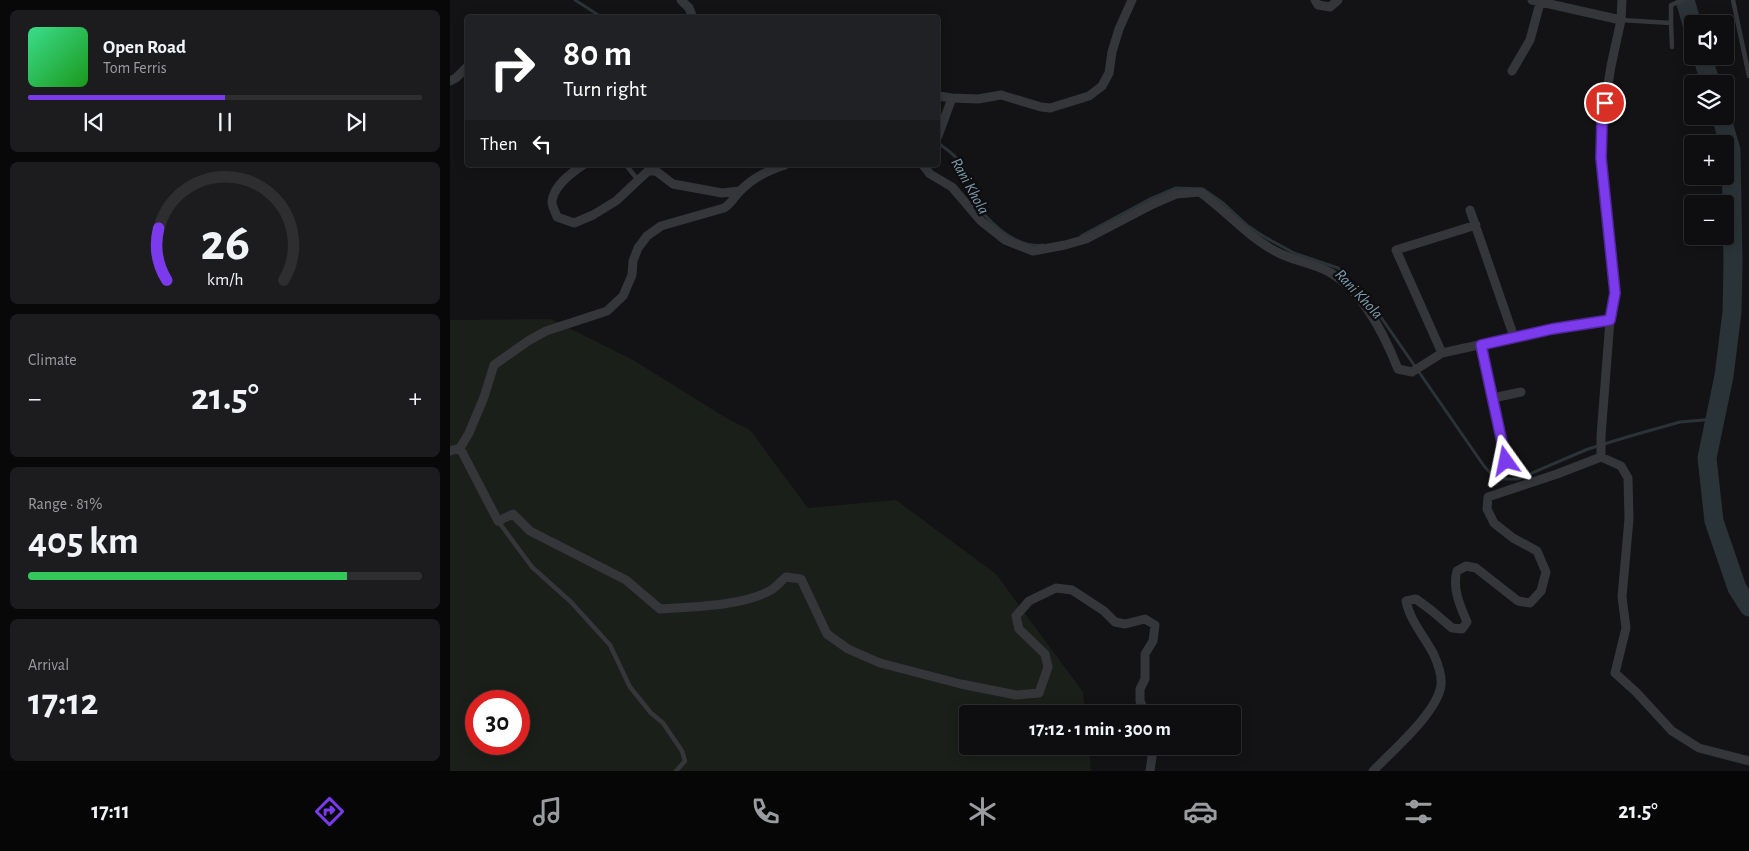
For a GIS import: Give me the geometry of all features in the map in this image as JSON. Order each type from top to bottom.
[{"type":"street","points":[[681,0],[689,8],[692,15]]},
{"type":"street","points":[[940,96],[978,100],[1001,95],[1050,108],[1089,96],[1102,86],[1109,73],[1112,52],[1122,20],[1132,0]]},
{"type":"street","points":[[1314,0],[1318,5],[1330,7],[1338,0]]},
{"type":"street","points":[[1601,453],[1610,320],[1615,293],[1601,158],[1602,122],[1621,20],[1622,0]]},
{"type":"street","points":[[1512,71],[1530,40],[1536,1],[1621,20]]},
{"type":"street","points":[[450,81],[465,69]]},
{"type":"street","points":[[940,131],[952,98]]},
{"type":"street","points":[[580,167],[570,173],[555,191],[552,203],[558,217],[574,222],[593,215],[616,201],[648,172],[656,171],[673,184],[722,193],[740,191]]},
{"type":"street","points":[[450,451],[460,448],[469,432],[484,397],[494,365],[546,331],[607,311],[623,296],[632,275],[633,261],[638,248],[648,236],[661,226],[710,214],[724,208],[731,204],[740,191],[765,171],[778,167]]},
{"type":"street","points":[[925,167],[930,174],[952,187],[981,221],[1005,240],[1033,251],[1065,246],[1086,239],[1176,194],[1200,192],[1275,251],[1331,273],[1349,287],[1367,308],[1391,350],[1398,368],[1412,372],[1442,353],[1552,329],[1610,320]]},
{"type":"street","points":[[1470,210],[1514,337]]},
{"type":"street","points":[[1442,353],[1396,250],[1476,225]]},
{"type":"street","points":[[1481,345],[1506,461]]},
{"type":"street","points":[[1493,398],[1521,392]]},
{"type":"street","points":[[460,448],[498,521],[513,514],[530,531],[626,580],[660,609],[703,606],[747,599],[772,590],[786,577],[801,579],[827,634],[848,649],[880,664],[1016,696],[1039,694],[1048,667],[1045,654],[1019,629],[1016,616],[1029,601],[1047,592],[1056,588],[1072,590],[1115,622],[1125,624],[1145,619],[1155,625],[1153,641],[1145,654],[1145,679],[1140,689],[1142,705]]},
{"type":"street","points":[[1601,453],[1621,466],[1628,478],[1629,519],[1622,597],[1626,628],[1615,673],[1636,692],[1672,731],[1699,748],[1749,761]]},
{"type":"street","points":[[1373,771],[1430,711],[1441,686],[1441,675],[1434,656],[1408,613],[1406,601],[1416,599],[1452,628],[1462,629],[1467,622],[1459,603],[1454,580],[1457,571],[1466,566],[1476,568],[1518,601],[1530,603],[1541,591],[1546,572],[1537,551],[1513,538],[1494,524],[1487,509],[1488,497],[1557,474],[1601,453]]},
{"type":"street","points":[[1150,771],[1151,755]]},
{"type":"lane","points":[[1672,47],[1671,5],[1684,0]]},
{"type":"lane","points":[[1733,0],[1749,76]]},
{"type":"lane","points":[[1621,20],[1671,23]]},
{"type":"lane","points":[[628,167],[638,180]]},
{"type":"lane","points":[[498,521],[532,567],[571,602],[610,645],[630,687],[650,713],[663,723],[682,751],[685,761],[676,771]]},
{"type":"shaded area","points":[[551,319],[633,360],[728,419],[750,430],[808,508],[896,500],[996,574],[1083,692],[1084,705],[959,705],[959,755],[1090,755],[1091,771],[450,771],[450,320]]},
{"type":"waterway","name":"Rani Khola","points":[[575,0],[598,15]]},
{"type":"waterway","points":[[1685,0],[1689,15]]},
{"type":"waterway","points":[[1705,65],[1708,75]]},
{"type":"waterway","points":[[1724,125],[1731,150],[1732,312],[1724,376],[1707,458],[1714,521],[1737,588],[1749,607]]},
{"type":"waterway","name":"Rani Khola","points":[[940,145],[963,166],[973,197],[978,206],[993,223],[1012,238],[1033,245],[1043,245]]},
{"type":"waterway","name":"Rani Khola","points":[[1081,236],[1150,199],[1176,188],[1203,189],[1263,236],[1294,253],[1338,268],[1376,310],[1484,466],[1496,479],[1518,479],[1588,449],[1680,422],[1715,419]]},
{"type":"route","points":[[1506,461],[1481,345],[1552,329],[1610,320],[1615,293],[1601,158],[1602,122],[1605,103]]}]
